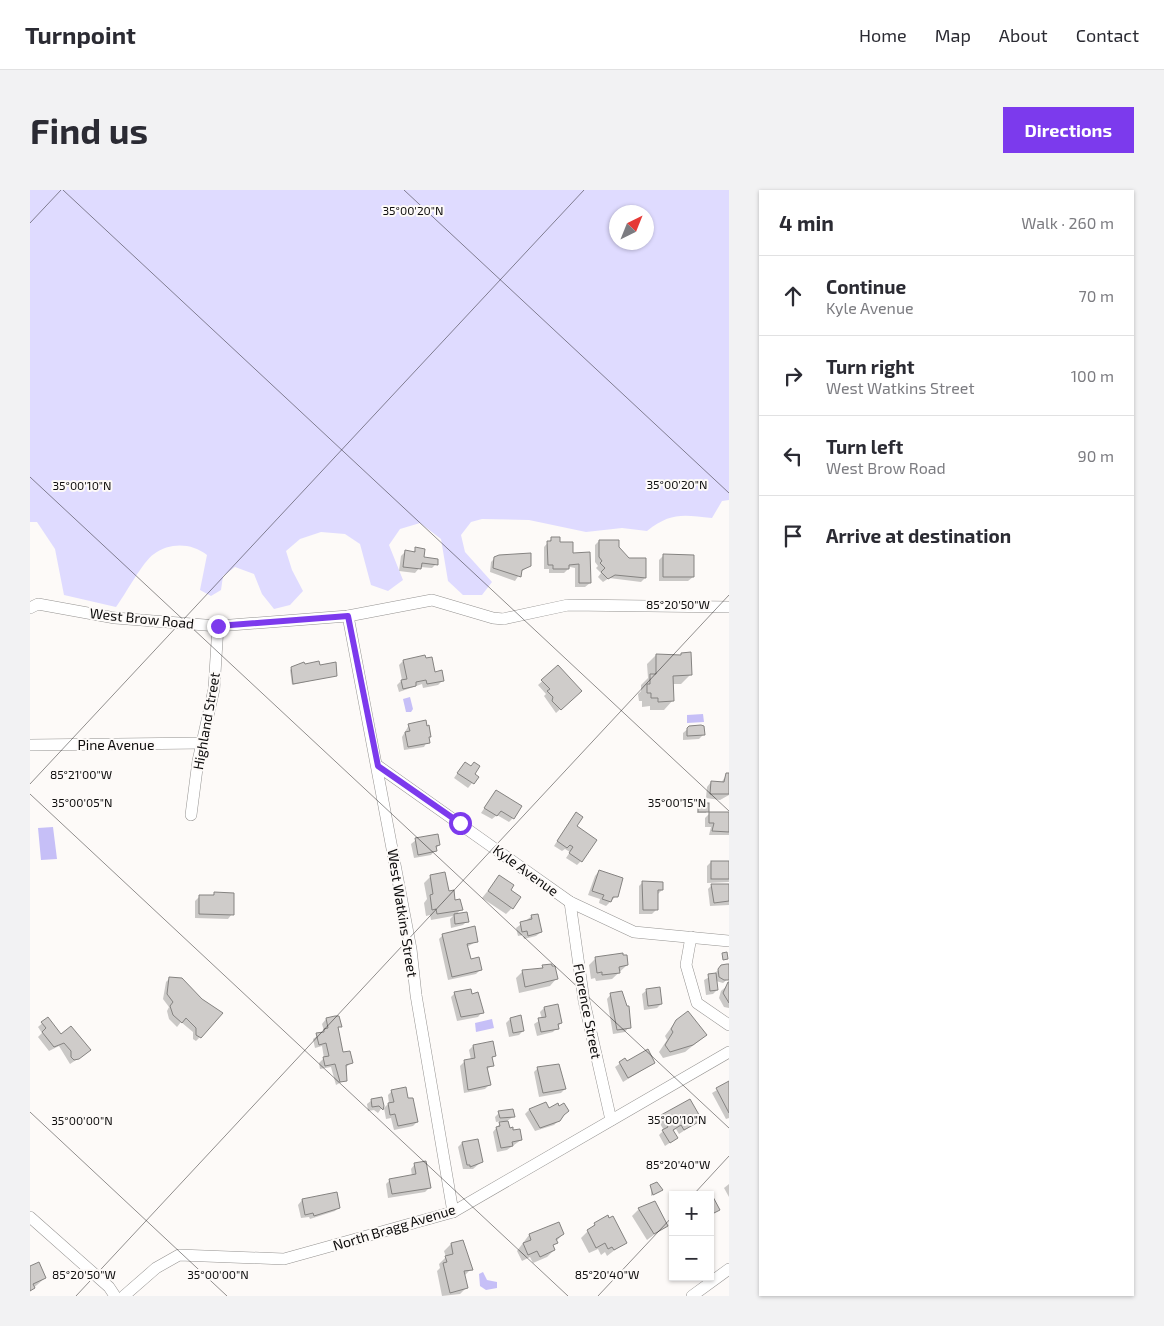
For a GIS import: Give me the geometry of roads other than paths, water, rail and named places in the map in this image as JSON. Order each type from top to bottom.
[{"type":"street","name":"West Brow Road","points":[[30,608],[38,604],[115,618],[218,626],[348,616],[432,600],[493,618],[503,619],[568,605],[729,607]]},
{"type":"street","name":"West Watkins Street","points":[[348,616],[378,766],[411,949],[416,995],[453,1212]]},
{"type":"street","name":"Highland Street","points":[[191,815],[214,689],[218,626]]},
{"type":"street","name":"Pine Avenue","points":[[30,745],[203,744]]},
{"type":"street","name":"Kyle Avenue","points":[[378,766],[570,902],[634,932],[729,941]]},
{"type":"street","name":"Florence Street","points":[[570,902],[584,1001],[611,1120]]},
{"type":"street","points":[[690,937],[686,966],[697,1003],[729,1025]]},
{"type":"street","name":"North Bragg Avenue","points":[[124,1296],[156,1268],[179,1255],[284,1258],[453,1212],[729,1052]]},
{"type":"street","points":[[30,1217],[110,1287],[115,1296]]},
{"type":"street","points":[[692,1296],[729,1269]]}]
